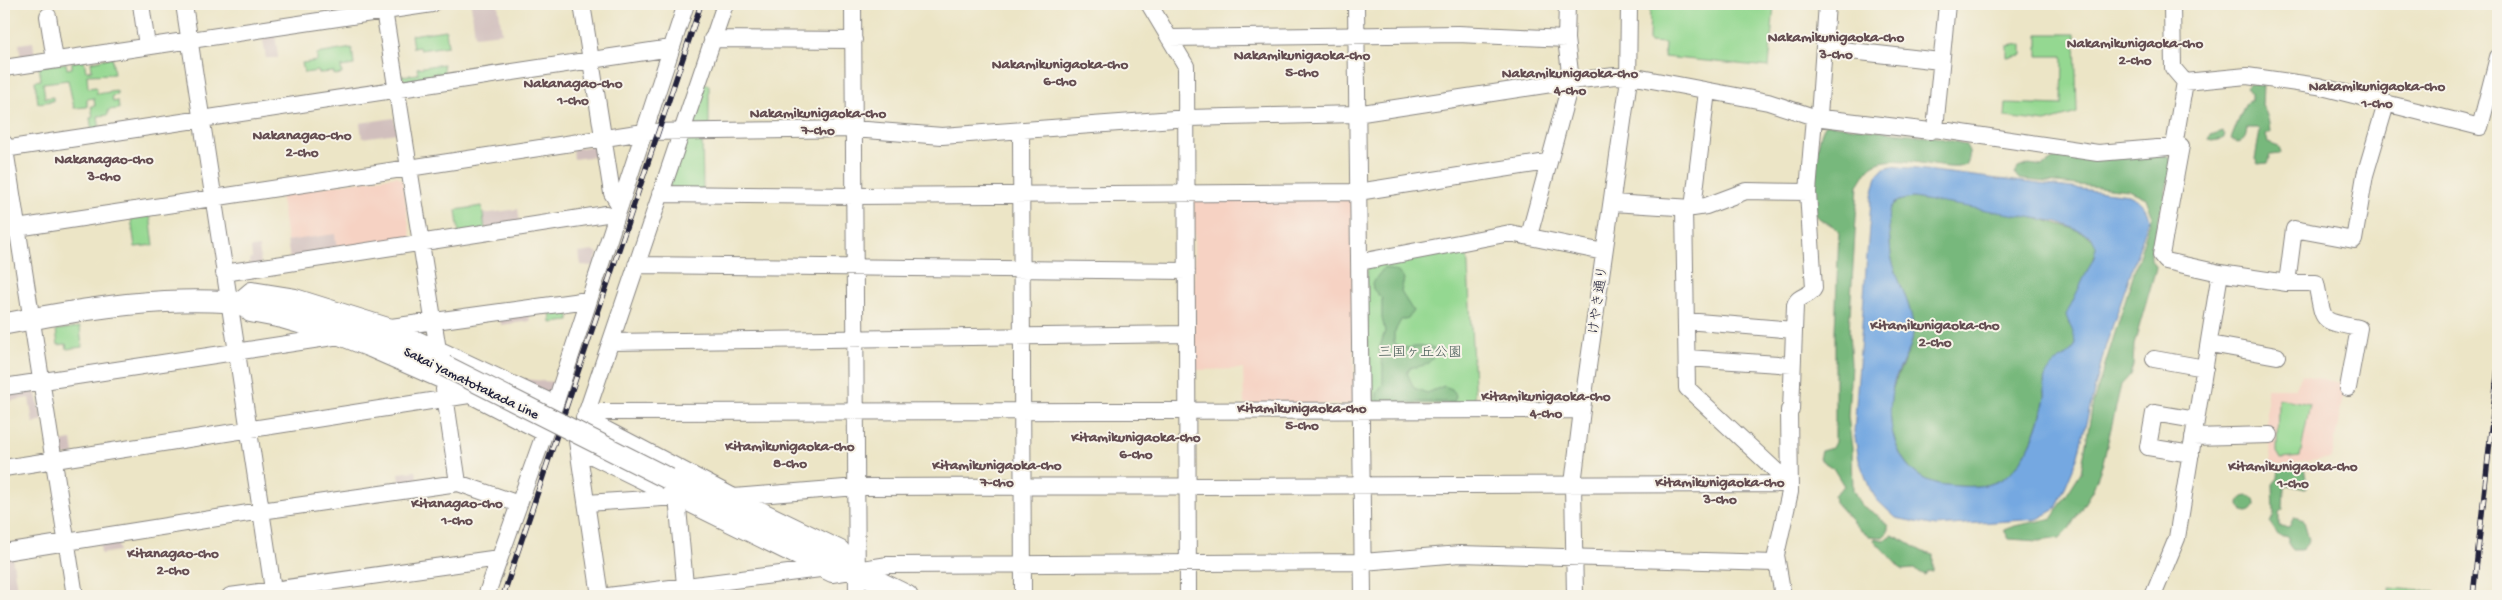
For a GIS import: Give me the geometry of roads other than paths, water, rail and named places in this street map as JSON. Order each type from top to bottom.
[{"type":"main road","name":"Sakai Yamatotakada Line","points":[[4,324],[160,301],[233,300],[326,318],[374,335],[442,366],[673,488],[857,571],[907,596]]},
{"type":"street","points":[[141,4],[147,46]]},
{"type":"street","points":[[184,4],[224,273],[233,300],[237,352],[274,593]]},
{"type":"street","points":[[4,68],[384,7],[432,4]]},
{"type":"street","points":[[582,4],[612,193],[618,211]]},
{"type":"street","points":[[486,596],[555,404],[686,4]]},
{"type":"street","points":[[600,596],[580,450],[576,441],[724,4]]},
{"type":"street","points":[[853,4],[857,596]]},
{"type":"street","points":[[1149,4],[1186,66],[1188,118],[1186,195],[1188,596]]},
{"type":"street","points":[[1356,4],[1363,596]]},
{"type":"street","points":[[1528,236],[1571,81],[1566,38],[1567,4]]},
{"type":"street","name":"けやき通り","points":[[1575,596],[1574,484],[1582,410],[1628,77],[1629,4]]},
{"type":"street","points":[[1782,596],[1775,563],[1790,484],[1789,410],[1791,410],[1796,302],[1812,293],[1814,288],[1808,192],[1827,4]]},
{"type":"street","points":[[1935,128],[1947,4]]},
{"type":"street","points":[[2172,4],[2173,68],[2185,82]]},
{"type":"street","points":[[384,7],[433,321],[442,366],[458,483]]},
{"type":"street","points":[[48,16],[55,60]]},
{"type":"street","points":[[1169,38],[1356,34],[1458,34],[1566,38]]},
{"type":"street","points":[[712,39],[854,40]]},
{"type":"street","points":[[75,596],[31,319],[10,229],[4,147],[671,48]]},
{"type":"street","points":[[1824,48],[1940,61]]},
{"type":"street","points":[[2185,82],[2247,76],[2318,86],[2480,127],[2498,57]]},
{"type":"street","points":[[10,229],[644,132],[854,129],[942,136],[1188,118],[1356,114],[1571,81],[1628,77],[1768,102],[1816,117],[1930,131],[1935,128],[2098,152],[2181,146],[2161,256],[2166,262],[2220,273],[2287,283],[2316,283],[2323,318],[2328,322],[2359,328],[2348,388]]},
{"type":"street","points":[[2174,146],[2185,82]]},
{"type":"street","points":[[1707,91],[1688,208],[1687,388],[1790,484]]},
{"type":"street","points":[[2287,283],[2294,229],[2354,240],[2365,174],[2386,104]]},
{"type":"street","points":[[1021,130],[1023,596]]},
{"type":"street","points":[[660,194],[855,196],[1186,195],[1358,192],[1547,162]]},
{"type":"street","points":[[1612,203],[1688,208],[1706,206],[1746,191],[1808,192]]},
{"type":"street","points":[[224,273],[421,244],[618,211]]},
{"type":"street","points":[[1360,262],[1510,233],[1604,252]]},
{"type":"street","points":[[636,266],[1187,271]]},
{"type":"street","points":[[2154,596],[2177,538],[2210,344],[2220,273]]},
{"type":"street","points":[[233,300],[251,290],[295,297],[391,327],[442,366],[469,396],[544,432]]},
{"type":"street","points":[[233,300],[250,314],[282,320],[442,366],[555,404]]},
{"type":"street","points":[[391,327],[588,300]]},
{"type":"street","points":[[1686,321],[1794,330]]},
{"type":"street","points":[[611,342],[1187,334]]},
{"type":"street","points":[[4,387],[337,336]]},
{"type":"street","points":[[2210,344],[2277,356]]},
{"type":"street","points":[[1686,358],[1792,365]]},
{"type":"street","points":[[2154,359],[2205,368]]},
{"type":"street","points":[[4,468],[469,396]]},
{"type":"street","points":[[585,415],[857,410],[1022,412],[1582,410]]},
{"type":"street","points":[[2191,454],[2148,447],[2154,413],[2196,420]]},
{"type":"street","points":[[585,415],[734,497],[841,549],[857,571]]},
{"type":"street","points":[[2193,436],[2270,435]]},
{"type":"street","points":[[580,450],[673,488],[832,574],[888,565],[1363,562],[1460,554],[1775,563]]},
{"type":"street","points":[[4,552],[261,511],[458,483],[519,504]]},
{"type":"street","points":[[734,497],[857,487],[1790,484]]},
{"type":"street","points":[[588,503],[673,488]]},
{"type":"street","points":[[673,488],[685,586]]},
{"type":"street","points":[[230,596],[274,593],[499,558]]},
{"type":"street","points":[[608,596],[820,569]]},
{"type":"water","points":[[1892,166],[2129,195],[2140,202],[2147,211],[2149,219],[2105,348],[2077,459],[2056,509],[2038,519],[1936,526],[1896,518],[1877,500],[1870,489],[1859,460],[1854,432],[1871,200],[1877,176],[1884,168]],"holes":[[[1913,198],[2059,222],[2091,236],[2096,246],[2094,257],[2066,315],[2073,333],[2075,346],[2046,375],[2043,407],[2037,429],[2028,450],[2008,475],[1994,483],[1962,486],[1929,481],[1915,473],[1905,461],[1897,447],[1892,432],[1890,415],[1894,382],[1910,346],[1913,324],[1891,257],[1888,217],[1890,208],[1896,202]]]},
{"type":"railway","points":[[503,596],[701,4]]},
{"type":"railway","points":[[2473,596],[2498,367]]},
{"type":"district","name":"Nakamikunigaoka-cho 3-cho","points":[[1836,44]]},
{"type":"district","name":"Nakamikunigaoka-cho 2-cho","points":[[2135,50]]},
{"type":"district","name":"Nakamikunigaoka-cho 5-cho","points":[[1302,62]]},
{"type":"district","name":"Nakamikunigaoka-cho 6-cho","points":[[1060,72]]},
{"type":"district","name":"Nakamikunigaoka-cho 4-cho","points":[[1570,80]]},
{"type":"district","name":"Nakanagao-cho 1-cho","points":[[573,90]]},
{"type":"district","name":"Nakamikunigaoka-cho 1-cho","points":[[2377,94]]},
{"type":"district","name":"Nakamikunigaoka-cho 7-cho","points":[[818,120]]},
{"type":"district","name":"Nakanagao-cho 2-cho","points":[[302,142]]},
{"type":"district","name":"Nakanagao-cho 3-cho","points":[[104,166]]},
{"type":"district","name":"Kitamikunigaoka-cho 2-cho","points":[[1935,332]]},
{"type":"district","name":"Kitamikunigaoka-cho 4-cho","points":[[1546,404]]},
{"type":"district","name":"Kitamikunigaoka-cho 5-cho","points":[[1302,416]]},
{"type":"district","name":"Kitamikunigaoka-cho 6-cho","points":[[1136,444]]},
{"type":"district","name":"Kitamikunigaoka-cho 8-cho","points":[[790,454]]},
{"type":"district","name":"Kitamikunigaoka-cho 7-cho","points":[[997,472]]},
{"type":"district","name":"Kitamikunigaoka-cho 1-cho","points":[[2293,474]]},
{"type":"district","name":"Kitamikunigaoka-cho 3-cho","points":[[1720,490]]},
{"type":"district","name":"Kitanagao-cho 1-cho","points":[[457,510]]},
{"type":"district","name":"Kitanagao-cho 2-cho","points":[[173,560]]},
{"type":"park label","name":"三国ヶ丘公園","points":[[1420,351]]}]
